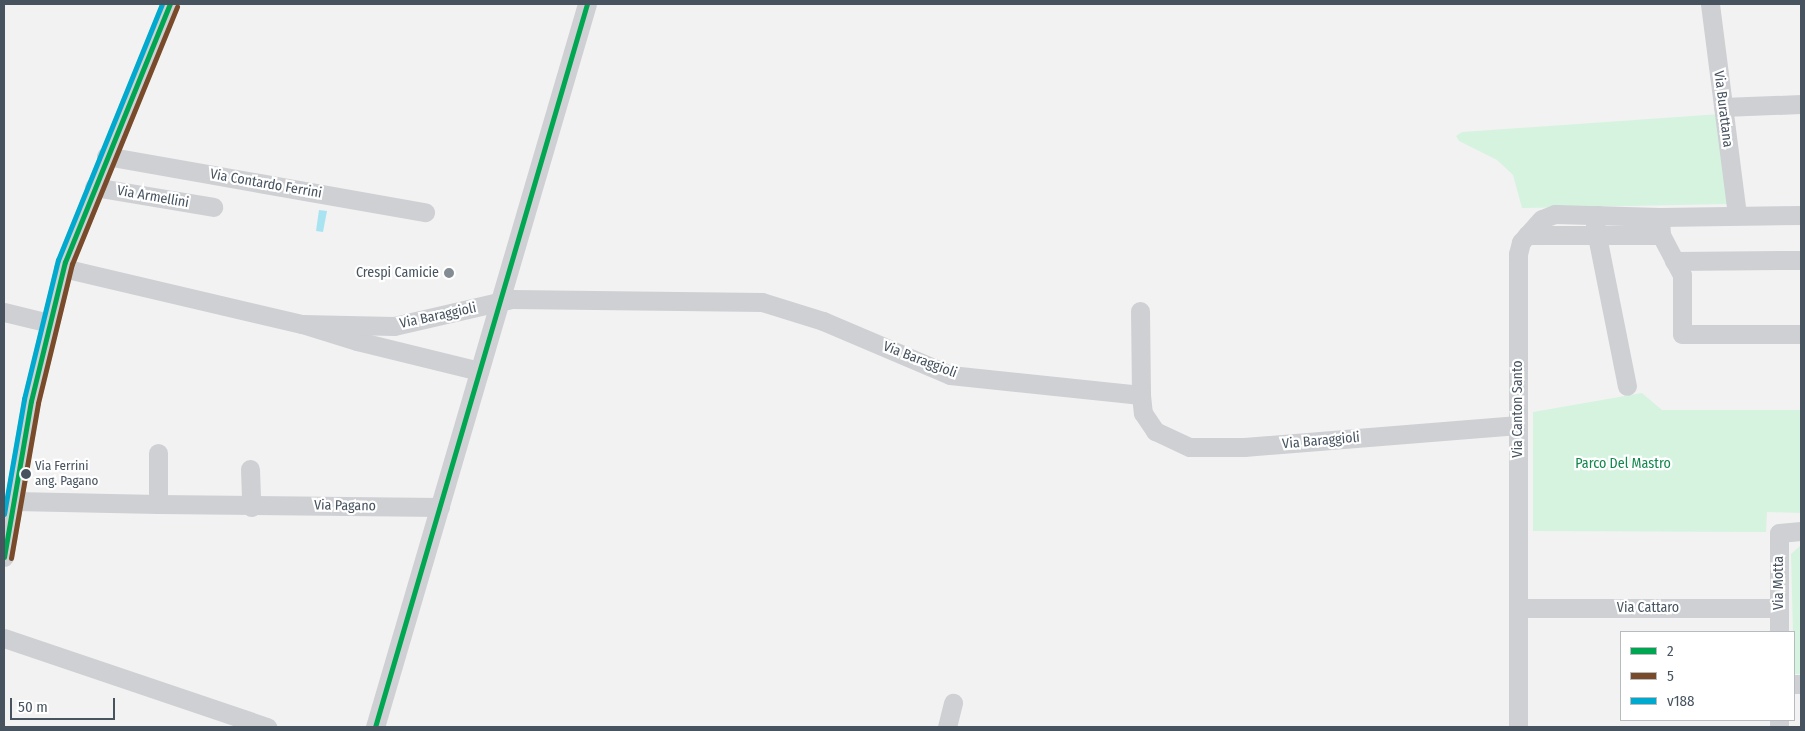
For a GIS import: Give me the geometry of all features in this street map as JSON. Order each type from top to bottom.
[{"type":"street","points":[[4,557],[49,323],[63,268],[106,156],[170,4]]},
{"type":"street","points":[[375,727],[587,4]]},
{"type":"street","name":"Via Burattana","points":[[1710,4],[1737,215]]},
{"type":"street","points":[[1723,107],[1801,104]]},
{"type":"street","name":"Via Contardo Ferrini","points":[[106,156],[425,212]]},
{"type":"street","name":"Via Armellini","points":[[94,187],[213,207]]},
{"type":"street","points":[[1598,215],[1594,222],[1628,386]]},
{"type":"street","name":"Via Canton Santo","points":[[1518,727],[1518,254],[1527,234],[1548,216],[1598,215],[1660,226]]},
{"type":"street","points":[[1527,234],[1598,234],[1737,215],[1801,215]]},
{"type":"street","points":[[1660,226],[1682,278],[1682,334],[1801,334]]},
{"type":"street","points":[[1674,261],[1801,260]]},
{"type":"street","name":"Via Baraggioli","points":[[63,268],[302,324],[348,339],[479,371]]},
{"type":"street","name":"Via Baraggioli","points":[[302,324],[394,326],[501,300],[762,302],[823,321],[950,374],[1141,395],[1143,413],[1155,431],[1174,442],[1198,448],[1244,447],[1518,425]]},
{"type":"street","points":[[1140,311],[1141,395]]},
{"type":"street","points":[[4,312],[49,323]]},
{"type":"street","points":[[158,453],[158,504]]},
{"type":"street","points":[[250,469],[251,507]]},
{"type":"street","name":"Via Pagano","points":[[14,500],[251,507],[440,507]]},
{"type":"street","name":"Via Motta","points":[[1779,631],[1779,534],[1782,530],[1801,531]]},
{"type":"street","name":"Via Cattaro","points":[[1518,608],[1779,608]]},
{"type":"street","points":[[4,638],[267,727]]},
{"type":"street","points":[[947,727],[953,704]]},
{"type":"green space","points":[[1720,114],[1731,204],[1522,208],[1513,175],[1497,160],[1459,141],[1456,136],[1462,132]]},
{"type":"green space","name":"Parco Del Mastro","points":[[1642,393],[1662,410],[1801,410],[1801,513],[1767,512],[1766,532],[1533,531],[1533,412]]},
{"type":"green space","points":[[1801,545],[1801,674],[1795,674],[1791,554]]},
{"type":"water","points":[[319,210],[327,211],[323,232],[316,231]]},
{"type":"transit line","name":"v188","points":[[4,514],[24,399],[58,260],[162,4]]},
{"type":"transit line","name":"2","points":[[4,557],[31,401],[65,262],[170,4]]},
{"type":"transit line","name":"2","points":[[375,727],[587,4]]},
{"type":"transit line","name":"5","points":[[11,558],[38,403],[72,264],[177,7]]},
{"type":"place","name":"Crespi Camicie","points":[[449,273]]},
{"type":"place","name":"Via Ferrini ang. Pagano","points":[[26,474]]}]
